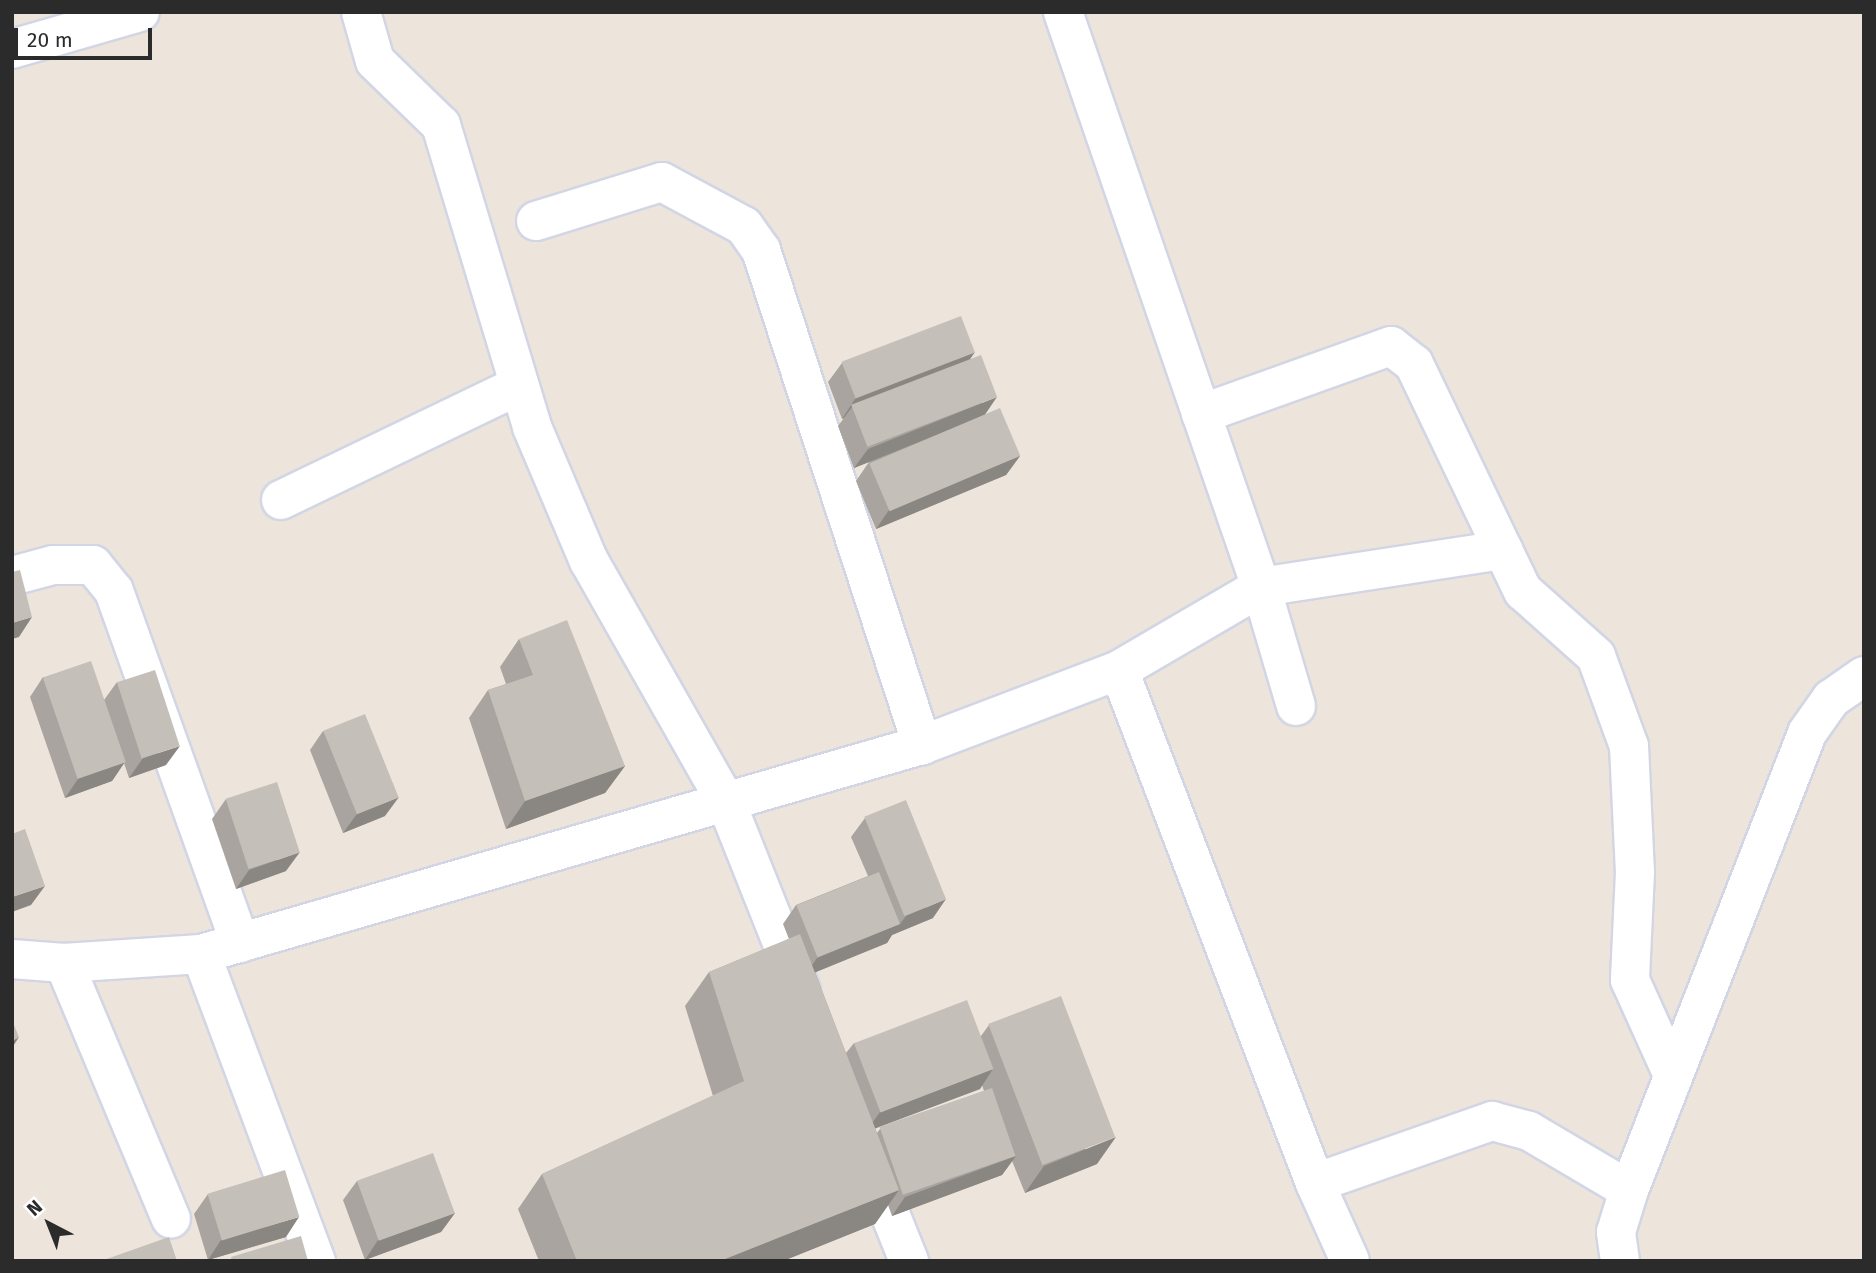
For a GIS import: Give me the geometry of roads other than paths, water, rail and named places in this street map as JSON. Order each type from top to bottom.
[{"type":"street","points":[[12,49],[140,12]]},
{"type":"street","points":[[361,12],[375,61],[441,125],[519,386],[589,561],[726,802],[812,1018]]},
{"type":"street","points":[[1063,12],[1261,587],[1296,706]]},
{"type":"street","points":[[536,221],[662,182],[744,226],[761,250],[922,745]]},
{"type":"street","points":[[1201,414],[1391,346],[1414,364],[1523,591],[1596,656],[1629,746],[1635,872],[1630,980],[1672,1073]]},
{"type":"street","points":[[281,500],[519,386]]},
{"type":"street","points":[[12,959],[64,963],[201,954],[922,745],[1119,670],[1261,587],[1503,550]]},
{"type":"street","points":[[12,576],[53,565],[93,565],[114,591],[240,943]]},
{"type":"street","points":[[1119,670],[1315,1183],[1350,1261]]},
{"type":"street","points":[[1620,1261],[1616,1232],[1629,1190],[1672,1073],[1813,720],[1831,699],[1864,676]]},
{"type":"street","points":[[201,954],[316,1261]]},
{"type":"street","points":[[64,963],[171,1219]]},
{"type":"street","points":[[853,1121],[909,1261]]},
{"type":"street","points":[[1315,1183],[1492,1121],[1529,1131],[1629,1190]]}]
